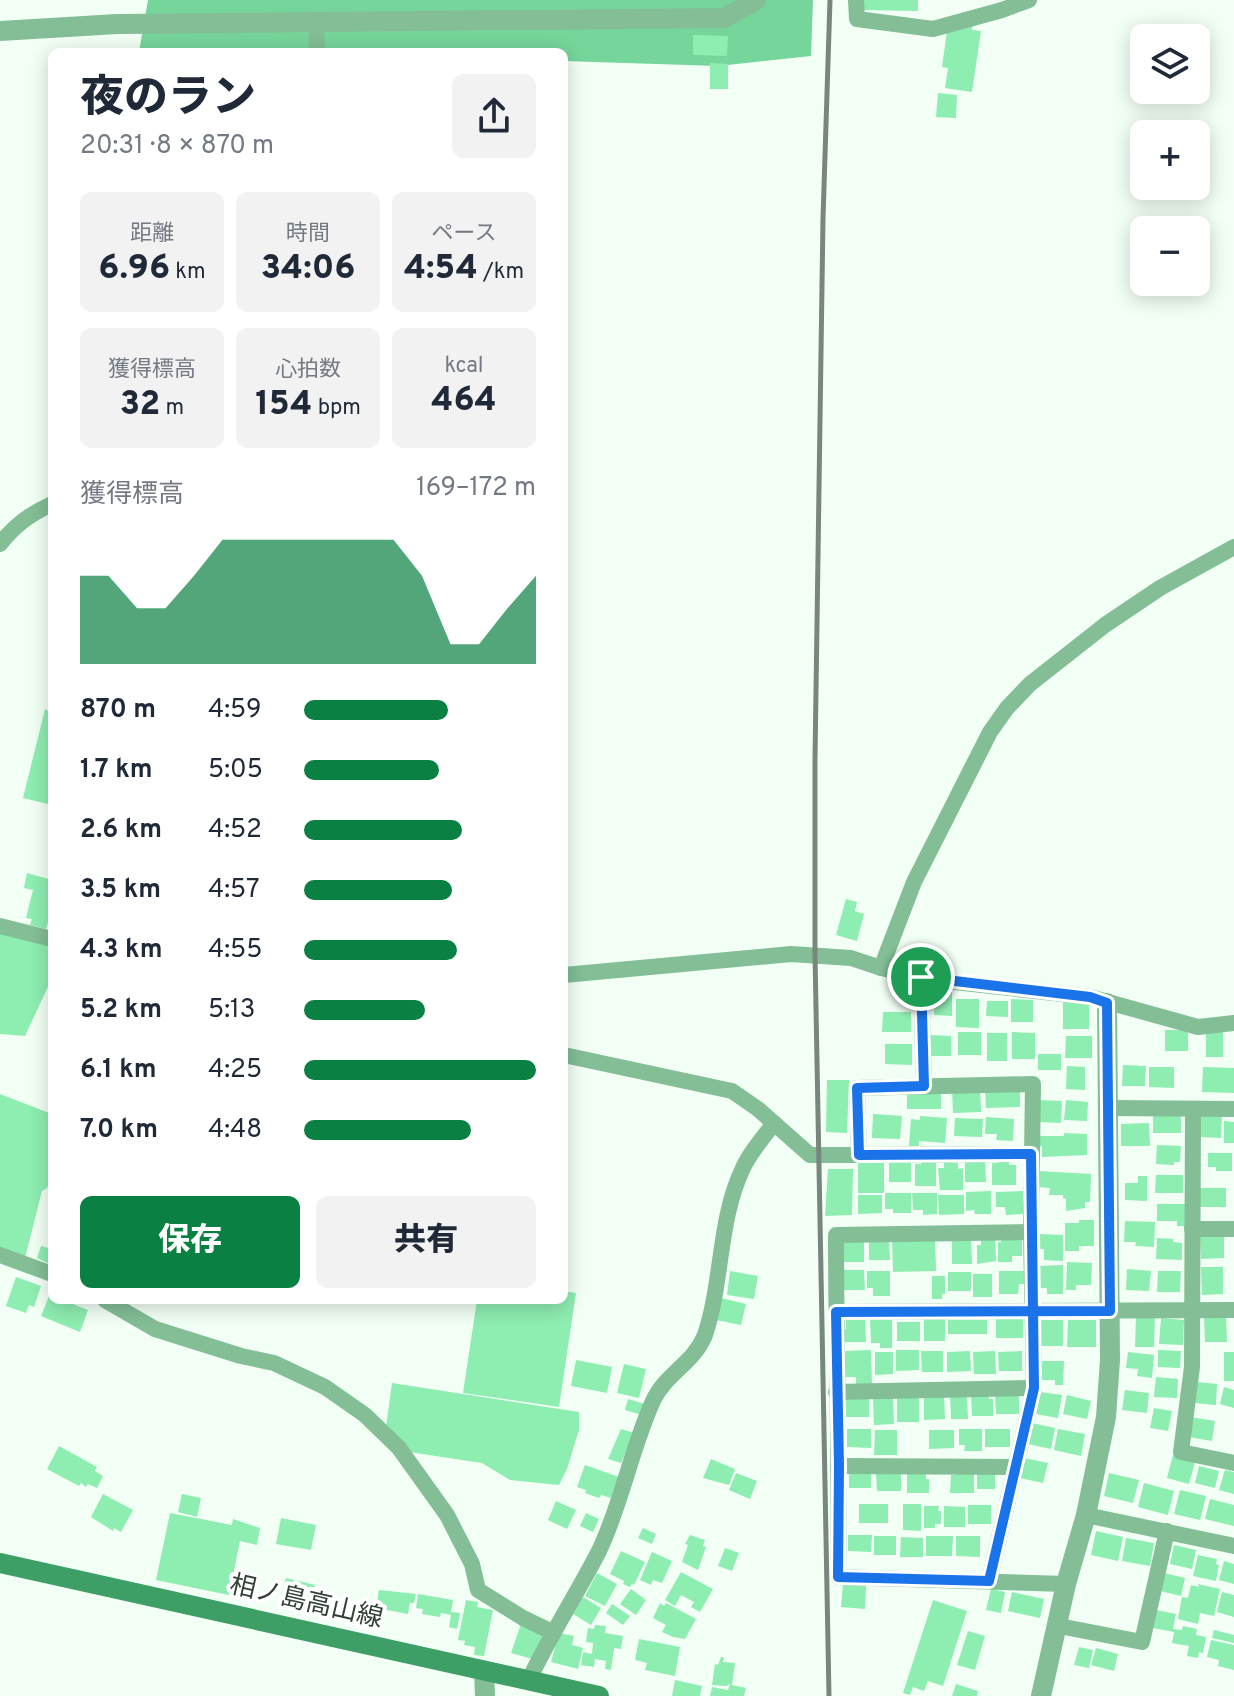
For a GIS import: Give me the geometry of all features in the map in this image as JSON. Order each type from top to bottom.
[{"type":"main road","name":"相ノ島高山線","points":[[0,1563],[599,1696]]},
{"type":"street","points":[[0,31],[117,24],[724,18],[756,0]]},
{"type":"street","points":[[856,0],[857,19],[933,29],[1029,0]]},
{"type":"street","points":[[316,24],[317,48]]},
{"type":"street","points":[[0,544],[14,527],[48,506]]},
{"type":"street","points":[[881,968],[914,882],[990,732],[1007,708],[1053,664],[1105,625],[1160,588],[1234,547]]},
{"type":"street","points":[[0,926],[48,938]]},
{"type":"street","points":[[568,975],[791,954],[851,958],[921,977],[1090,997],[1198,1027],[1234,1023]]},
{"type":"street","points":[[921,977],[924,1086]]},
{"type":"street","points":[[1041,1696],[1066,1584],[1086,1515],[1106,1417],[1110,1311],[1107,1003]]},
{"type":"street","points":[[568,1056],[732,1091],[758,1109],[810,1155],[1031,1154]]},
{"type":"street","points":[[859,1155],[857,1088],[1033,1084],[1031,1232],[1034,1388],[989,1581]]},
{"type":"street","points":[[1108,1108],[1234,1109]]},
{"type":"street","points":[[1193,1110],[1192,1367],[1181,1452],[1234,1463]]},
{"type":"street","points":[[529,1680],[552,1632],[600,1549],[654,1398],[671,1375],[692,1359],[704,1336],[720,1271],[727,1218],[743,1168],[774,1123]]},
{"type":"street","points":[[1192,1229],[1234,1229]]},
{"type":"street","points":[[1031,1232],[836,1235],[838,1577],[1066,1584]]},
{"type":"street","points":[[0,1255],[48,1273]]},
{"type":"street","points":[[112,1304],[155,1329],[274,1363],[325,1387],[365,1415],[399,1448],[447,1515],[472,1564],[478,1590],[552,1632]]},
{"type":"street","points":[[836,1312],[1234,1310]]},
{"type":"street","points":[[836,1392],[1034,1388]]},
{"type":"street","points":[[839,1466],[1016,1467]]},
{"type":"street","points":[[1086,1515],[1234,1546]]},
{"type":"street","points":[[1059,1626],[1142,1642],[1167,1531]]},
{"type":"street","points":[[484,1671],[485,1696]]},
{"type":"green space","points":[[148,0],[813,0],[811,56],[718,66],[568,61],[568,48],[140,48]]},
{"type":"building","points":[[861,0],[918,0],[918,11],[861,10]]},
{"type":"building","points":[[973,24],[972,30],[981,31],[972,92],[945,88],[948,68],[942,67],[947,31]]},
{"type":"building","points":[[693,35],[728,36],[727,56],[693,55]]},
{"type":"building","points":[[710,63],[728,64],[728,89],[710,89]]},
{"type":"building","points":[[938,93],[957,95],[956,118],[936,117]]},
{"type":"building","points":[[45,709],[48,711],[48,804],[23,798]]},
{"type":"building","points":[[27,873],[48,879],[46,929],[30,925],[32,919],[26,918],[33,890],[24,888]]},
{"type":"building","points":[[846,899],[857,902],[855,911],[864,914],[857,941],[836,935]]},
{"type":"building","points":[[0,931],[48,942],[48,987],[25,1036],[0,1034]]},
{"type":"building","points":[[935,992],[952,992],[952,1016],[934,1015]]},
{"type":"building","points":[[956,999],[979,999],[979,1028],[956,1027]]},
{"type":"building","points":[[1011,999],[1033,1000],[1033,1022],[1011,1022]]},
{"type":"building","points":[[987,1001],[1008,1001],[1008,1017],[986,1016]]},
{"type":"building","points":[[1063,1002],[1089,1002],[1089,1029],[1063,1029]]},
{"type":"building","points":[[883,1012],[911,1012],[911,1032],[882,1032]]},
{"type":"building","points":[[1165,1030],[1188,1030],[1188,1051],[1165,1051]]},
{"type":"building","points":[[958,1032],[981,1032],[981,1055],[958,1055]]},
{"type":"building","points":[[1012,1032],[1035,1033],[1035,1059],[1012,1059]]},
{"type":"building","points":[[1206,1032],[1223,1032],[1223,1057],[1206,1057]]},
{"type":"building","points":[[987,1033],[1007,1033],[1007,1061],[987,1061]]},
{"type":"building","points":[[929,1035],[951,1036],[951,1056],[929,1056]]},
{"type":"building","points":[[1066,1036],[1092,1036],[1092,1058],[1065,1058]]},
{"type":"building","points":[[885,1044],[912,1044],[912,1065],[885,1064]]},
{"type":"building","points":[[1038,1054],[1061,1054],[1061,1070],[1038,1070]]},
{"type":"building","points":[[1123,1065],[1146,1066],[1145,1086],[1122,1086]]},
{"type":"building","points":[[1067,1066],[1085,1067],[1085,1090],[1066,1089]]},
{"type":"building","points":[[1149,1067],[1174,1067],[1174,1088],[1149,1087]]},
{"type":"building","points":[[1203,1067],[1234,1068],[1234,1093],[1202,1092]]},
{"type":"building","points":[[827,1080],[849,1080],[847,1133],[826,1132]]},
{"type":"building","points":[[980,1088],[981,1112],[953,1113],[952,1089]]},
{"type":"building","points":[[1020,1089],[1020,1107],[986,1108],[985,1090]]},
{"type":"building","points":[[941,1090],[941,1109],[907,1109],[907,1091]]},
{"type":"building","points":[[0,1094],[48,1112],[48,1185],[42,1191],[25,1258],[0,1249]]},
{"type":"building","points":[[1038,1100],[1062,1101],[1061,1123],[1038,1122]]},
{"type":"building","points":[[1066,1100],[1088,1102],[1087,1121],[1064,1120]]},
{"type":"building","points":[[1181,1111],[1181,1133],[1153,1133],[1153,1116]]},
{"type":"building","points":[[873,1114],[902,1116],[900,1139],[872,1138]]},
{"type":"building","points":[[1199,1114],[1222,1115],[1221,1138],[1199,1137]]},
{"type":"building","points":[[920,1116],[947,1118],[945,1143],[919,1141],[919,1146],[909,1146],[911,1119],[920,1120]]},
{"type":"building","points":[[986,1117],[1014,1119],[1013,1141],[996,1140],[997,1134],[985,1134]]},
{"type":"building","points":[[955,1118],[983,1119],[982,1137],[954,1136]]},
{"type":"building","points":[[1224,1121],[1234,1122],[1234,1143],[1224,1143]]},
{"type":"building","points":[[1149,1123],[1150,1146],[1121,1146],[1121,1124]]},
{"type":"building","points":[[1064,1133],[1087,1134],[1087,1155],[1042,1157],[1038,1136],[1064,1136]]},
{"type":"building","points":[[1157,1145],[1181,1146],[1180,1162],[1174,1162],[1174,1165],[1156,1164]]},
{"type":"building","points":[[1208,1153],[1232,1153],[1232,1171],[1216,1171],[1216,1167],[1208,1167]]},
{"type":"building","points":[[965,1158],[985,1158],[986,1182],[965,1182]]},
{"type":"building","points":[[999,1158],[1009,1158],[1009,1165],[1016,1165],[1016,1185],[992,1185],[992,1163],[998,1163]]},
{"type":"building","points":[[858,1159],[884,1159],[884,1193],[858,1193]]},
{"type":"building","points":[[921,1159],[936,1159],[936,1186],[915,1186],[915,1164],[921,1164]]},
{"type":"building","points":[[889,1160],[911,1160],[911,1182],[889,1182]]},
{"type":"building","points":[[944,1162],[958,1163],[958,1169],[963,1168],[963,1190],[940,1190],[938,1168],[944,1168]]},
{"type":"building","points":[[828,1169],[853,1169],[852,1215],[825,1216]]},
{"type":"building","points":[[1038,1171],[1091,1174],[1090,1202],[1085,1202],[1085,1208],[1066,1211],[1063,1195],[1049,1195],[1050,1188],[1037,1187]]},
{"type":"building","points":[[1156,1175],[1183,1175],[1183,1193],[1155,1193]]},
{"type":"building","points":[[1138,1176],[1147,1176],[1147,1201],[1125,1200],[1125,1183],[1138,1183]]},
{"type":"building","points":[[1199,1188],[1226,1188],[1226,1207],[1199,1207]]},
{"type":"building","points":[[991,1191],[991,1214],[966,1211],[966,1192]]},
{"type":"building","points":[[1023,1191],[1023,1214],[1006,1215],[1005,1207],[996,1207],[996,1192]]},
{"type":"building","points":[[885,1193],[911,1193],[911,1213],[893,1213],[893,1209],[885,1209]]},
{"type":"building","points":[[912,1193],[937,1193],[937,1214],[923,1215],[923,1210],[913,1210]]},
{"type":"building","points":[[858,1195],[882,1195],[882,1213],[858,1214]]},
{"type":"building","points":[[938,1195],[964,1195],[964,1214],[939,1215]]},
{"type":"building","points":[[1157,1204],[1187,1204],[1187,1226],[1177,1226],[1177,1221],[1157,1221]]},
{"type":"building","points":[[1079,1220],[1094,1220],[1094,1246],[1079,1246],[1079,1251],[1065,1251],[1065,1223],[1079,1223]]},
{"type":"building","points":[[1125,1221],[1155,1222],[1154,1247],[1124,1242]]},
{"type":"building","points":[[1038,1234],[1063,1235],[1063,1261],[1044,1260],[1044,1249],[1038,1249]]},
{"type":"building","points":[[1224,1235],[1224,1258],[1201,1259],[1200,1236]]},
{"type":"building","points":[[869,1236],[889,1236],[890,1260],[869,1260]]},
{"type":"building","points":[[981,1236],[995,1236],[996,1261],[977,1264],[977,1245],[981,1245]]},
{"type":"building","points":[[971,1237],[972,1264],[952,1264],[952,1240]]},
{"type":"building","points":[[1001,1237],[1022,1237],[1022,1256],[1012,1256],[1012,1262],[998,1262]]},
{"type":"building","points":[[839,1238],[864,1238],[864,1262],[840,1262]]},
{"type":"building","points":[[1157,1238],[1182,1243],[1182,1260],[1156,1259]]},
{"type":"building","points":[[935,1239],[936,1271],[893,1272],[892,1240]]},
{"type":"building","points":[[41,1246],[48,1248],[48,1263],[37,1258]]},
{"type":"building","points":[[1067,1262],[1092,1263],[1091,1285],[1076,1285],[1076,1290],[1066,1290]]},
{"type":"building","points":[[1063,1265],[1063,1294],[1047,1294],[1047,1288],[1037,1288],[1036,1266]]},
{"type":"building","points":[[1201,1267],[1223,1267],[1223,1294],[1202,1295]]},
{"type":"building","points":[[1127,1269],[1151,1271],[1149,1291],[1126,1290]]},
{"type":"building","points":[[844,1270],[864,1270],[865,1290],[844,1290]]},
{"type":"building","points":[[730,1271],[758,1276],[754,1299],[727,1295]]},
{"type":"building","points":[[867,1271],[890,1271],[890,1296],[873,1296],[873,1288],[867,1288]]},
{"type":"building","points":[[999,1271],[1024,1271],[1024,1284],[1019,1284],[1018,1294],[999,1294]]},
{"type":"building","points":[[1158,1271],[1181,1271],[1180,1292],[1157,1292]]},
{"type":"building","points":[[948,1272],[971,1272],[971,1291],[948,1291]]},
{"type":"building","points":[[973,1274],[992,1274],[992,1297],[973,1297]]},
{"type":"building","points":[[932,1276],[945,1276],[942,1299],[932,1299]]},
{"type":"building","points":[[16,1277],[41,1286],[34,1307],[29,1305],[26,1313],[6,1306]]},
{"type":"building","points":[[568,1292],[576,1293],[559,1407],[463,1393],[476,1304],[568,1304]]},
{"type":"building","points":[[721,1298],[746,1304],[741,1325],[716,1320]]},
{"type":"building","points":[[48,1299],[48,1304],[73,1304],[88,1310],[80,1332],[41,1316]]},
{"type":"building","points":[[1136,1315],[1155,1315],[1154,1347],[1135,1347]]},
{"type":"building","points":[[1204,1316],[1226,1316],[1227,1342],[1205,1342]]},
{"type":"building","points":[[996,1317],[1023,1317],[1023,1338],[996,1338]]},
{"type":"building","points":[[1161,1318],[1184,1320],[1183,1345],[1159,1344]]},
{"type":"building","points":[[870,1319],[892,1319],[892,1348],[880,1348],[880,1343],[871,1343]]},
{"type":"building","points":[[924,1319],[945,1319],[945,1341],[924,1341]]},
{"type":"building","points":[[846,1320],[865,1320],[866,1342],[842,1342]]},
{"type":"building","points":[[948,1320],[987,1320],[987,1334],[948,1334]]},
{"type":"building","points":[[1038,1320],[1063,1320],[1063,1346],[1038,1346]]},
{"type":"building","points":[[1068,1320],[1096,1320],[1096,1347],[1067,1347]]},
{"type":"building","points":[[897,1322],[920,1322],[920,1341],[897,1341]]},
{"type":"building","points":[[871,1350],[872,1384],[856,1385],[856,1377],[844,1377],[844,1351]]},
{"type":"building","points":[[896,1350],[919,1350],[919,1370],[896,1371]]},
{"type":"building","points":[[1158,1350],[1181,1351],[1180,1368],[1158,1367]]},
{"type":"building","points":[[921,1351],[943,1351],[943,1372],[922,1372]]},
{"type":"building","points":[[970,1351],[971,1371],[947,1372],[947,1352]]},
{"type":"building","points":[[995,1351],[996,1374],[974,1374],[973,1352]]},
{"type":"building","points":[[1022,1351],[1022,1371],[999,1371],[998,1352]]},
{"type":"building","points":[[875,1352],[893,1352],[893,1374],[875,1375]]},
{"type":"building","points":[[1128,1352],[1154,1355],[1152,1378],[1137,1376],[1138,1369],[1126,1368]]},
{"type":"building","points":[[1224,1352],[1234,1352],[1234,1381],[1224,1381]]},
{"type":"building","points":[[576,1360],[612,1367],[607,1393],[571,1386]]},
{"type":"building","points":[[1042,1361],[1064,1361],[1063,1385],[1055,1385],[1055,1380],[1042,1380]]},
{"type":"building","points":[[624,1364],[646,1369],[639,1398],[617,1393]]},
{"type":"building","points":[[1156,1377],[1178,1379],[1177,1398],[1154,1397]]},
{"type":"building","points":[[1196,1382],[1217,1384],[1216,1405],[1194,1403]]},
{"type":"building","points":[[392,1383],[579,1412],[579,1430],[559,1485],[510,1480],[482,1463],[409,1452],[386,1427]]},
{"type":"building","points":[[1224,1387],[1234,1390],[1234,1408],[1220,1404]]},
{"type":"building","points":[[1125,1390],[1149,1393],[1147,1413],[1122,1410]]},
{"type":"building","points":[[1040,1392],[1062,1395],[1058,1418],[1036,1414]]},
{"type":"building","points":[[944,1393],[945,1419],[924,1420],[924,1398]]},
{"type":"building","points":[[967,1394],[968,1419],[951,1419],[950,1395]]},
{"type":"building","points":[[971,1394],[989,1394],[989,1399],[993,1399],[993,1416],[972,1416]]},
{"type":"building","points":[[995,1395],[1019,1395],[1019,1414],[996,1414]]},
{"type":"building","points":[[1067,1395],[1091,1401],[1087,1419],[1063,1414]]},
{"type":"building","points":[[846,1396],[869,1396],[869,1417],[846,1417]]},
{"type":"building","points":[[893,1397],[894,1424],[874,1425],[873,1398]]},
{"type":"building","points":[[919,1397],[919,1422],[897,1422],[897,1398]]},
{"type":"building","points":[[628,1399],[645,1404],[642,1415],[625,1410]]},
{"type":"building","points":[[1154,1408],[1172,1411],[1168,1431],[1150,1428]]},
{"type":"building","points":[[1191,1417],[1215,1421],[1212,1441],[1188,1437]]},
{"type":"building","points":[[1032,1423],[1055,1428],[1051,1449],[1028,1444]]},
{"type":"building","points":[[621,1429],[634,1433],[621,1463],[608,1459]]},
{"type":"building","points":[[847,1429],[871,1429],[871,1448],[847,1447]]},
{"type":"building","points":[[959,1429],[982,1429],[982,1451],[964,1451],[965,1445],[959,1445]]},
{"type":"building","points":[[985,1429],[1010,1429],[1010,1447],[985,1447]]},
{"type":"building","points":[[1058,1429],[1085,1434],[1081,1456],[1054,1450]]},
{"type":"building","points":[[875,1430],[897,1430],[897,1455],[874,1455]]},
{"type":"building","points":[[929,1430],[954,1430],[954,1448],[929,1449]]},
{"type":"building","points":[[59,1446],[97,1467],[95,1471],[103,1476],[97,1488],[81,1483],[79,1486],[47,1469]]},
{"type":"building","points":[[1173,1455],[1195,1462],[1189,1484],[1167,1478]]},
{"type":"building","points":[[1024,1458],[1048,1463],[1043,1483],[1020,1478]]},
{"type":"building","points":[[711,1459],[735,1469],[729,1485],[703,1478]]},
{"type":"building","points":[[585,1465],[619,1477],[611,1498],[601,1495],[599,1498],[577,1487]]},
{"type":"building","points":[[1199,1466],[1219,1471],[1215,1488],[1195,1483]]},
{"type":"building","points":[[977,1470],[995,1470],[995,1489],[977,1489]]},
{"type":"building","points":[[1225,1470],[1234,1472],[1234,1494],[1219,1490]]},
{"type":"building","points":[[849,1471],[871,1471],[871,1488],[849,1488]]},
{"type":"building","points":[[957,1471],[974,1471],[974,1493],[950,1493],[951,1475],[957,1475]]},
{"type":"building","points":[[907,1472],[926,1472],[929,1493],[907,1493]]},
{"type":"building","points":[[736,1473],[757,1481],[750,1499],[729,1490]]},
{"type":"building","points":[[1109,1473],[1139,1480],[1133,1503],[1104,1496]]},
{"type":"building","points":[[876,1474],[901,1474],[901,1491],[877,1491]]},
{"type":"building","points":[[1144,1483],[1174,1491],[1168,1515],[1138,1507]]},
{"type":"building","points":[[1180,1490],[1206,1496],[1200,1520],[1174,1514]]},
{"type":"building","points":[[103,1494],[133,1510],[121,1532],[114,1528],[113,1531],[91,1517]]},
{"type":"building","points":[[182,1494],[201,1498],[197,1517],[178,1512]]},
{"type":"building","points":[[1210,1499],[1234,1505],[1234,1526],[1205,1519]]},
{"type":"building","points":[[556,1501],[576,1510],[567,1529],[548,1520]]},
{"type":"building","points":[[859,1504],[888,1504],[888,1523],[859,1523]]},
{"type":"building","points":[[903,1504],[921,1504],[921,1531],[903,1530]]},
{"type":"building","points":[[968,1505],[991,1505],[991,1524],[968,1524]]},
{"type":"building","points":[[924,1506],[939,1506],[941,1524],[935,1524],[935,1528],[924,1528]]},
{"type":"building","points":[[944,1506],[965,1507],[965,1527],[944,1527]]},
{"type":"building","points":[[170,1513],[232,1525],[233,1519],[260,1528],[257,1545],[240,1541],[229,1595],[156,1580]]},
{"type":"building","points":[[586,1513],[599,1519],[593,1532],[580,1526]]},
{"type":"building","points":[[281,1518],[316,1525],[311,1550],[276,1544]]},
{"type":"building","points":[[643,1528],[656,1534],[652,1544],[638,1538]]},
{"type":"building","points":[[1096,1531],[1123,1537],[1118,1561],[1091,1555]]},
{"type":"building","points":[[690,1535],[705,1540],[703,1546],[706,1547],[698,1570],[682,1562]]},
{"type":"building","points":[[848,1535],[872,1535],[871,1552],[848,1551]]},
{"type":"building","points":[[874,1536],[896,1536],[896,1555],[874,1555]]},
{"type":"building","points":[[926,1536],[953,1536],[952,1556],[926,1556]]},
{"type":"building","points":[[956,1536],[980,1536],[980,1557],[956,1556]]},
{"type":"building","points":[[901,1537],[923,1538],[923,1557],[900,1557]]},
{"type":"building","points":[[1126,1538],[1154,1543],[1150,1566],[1122,1561]]},
{"type":"building","points":[[1174,1545],[1196,1550],[1192,1569],[1170,1564]]},
{"type":"building","points":[[725,1548],[739,1553],[732,1571],[718,1566]]},
{"type":"building","points":[[621,1551],[645,1562],[634,1585],[630,1587],[610,1574]]},
{"type":"building","points":[[652,1552],[672,1561],[662,1583],[653,1580],[651,1585],[640,1580]]},
{"type":"building","points":[[1198,1555],[1217,1559],[1216,1581],[1193,1576]]},
{"type":"building","points":[[1224,1561],[1234,1564],[1234,1584],[1219,1580]]},
{"type":"building","points":[[681,1572],[713,1589],[700,1612],[691,1607],[694,1602],[681,1595],[675,1606],[665,1600]]},
{"type":"building","points":[[597,1573],[617,1584],[605,1606],[585,1596]]},
{"type":"building","points":[[1164,1573],[1185,1578],[1181,1596],[1160,1591]]},
{"type":"building","points":[[286,1578],[315,1585],[309,1610],[280,1603]]},
{"type":"building","points":[[843,1584],[866,1586],[865,1609],[841,1607]]},
{"type":"building","points":[[1198,1584],[1220,1589],[1214,1616],[1200,1613],[1198,1624],[1178,1619],[1182,1597],[1188,1598],[1191,1585],[1199,1587]]},
{"type":"building","points":[[631,1589],[646,1600],[636,1615],[620,1604]]},
{"type":"building","points":[[991,1589],[1005,1592],[1001,1613],[986,1610]]},
{"type":"building","points":[[379,1590],[416,1594],[408,1614],[376,1608]]},
{"type":"building","points":[[1012,1592],[1044,1599],[1040,1618],[1008,1611]]},
{"type":"building","points":[[1222,1592],[1234,1595],[1234,1617],[1217,1612]]},
{"type":"building","points":[[418,1594],[453,1600],[451,1612],[460,1613],[457,1629],[449,1627],[451,1615],[422,1614],[423,1609],[416,1608]]},
{"type":"building","points":[[583,1597],[601,1608],[591,1625],[573,1614]]},
{"type":"building","points":[[466,1600],[478,1602],[477,1607],[493,1610],[484,1656],[474,1655],[475,1647],[458,1640]]},
{"type":"building","points":[[933,1600],[967,1611],[943,1686],[928,1681],[924,1691],[913,1687],[910,1695],[903,1693]]},
{"type":"building","points":[[660,1603],[664,1606],[666,1603],[696,1619],[685,1639],[662,1632],[666,1625],[653,1618]]},
{"type":"building","points":[[612,1604],[630,1616],[623,1625],[606,1613]]},
{"type":"building","points":[[1156,1610],[1176,1614],[1173,1629],[1182,1630],[1183,1626],[1197,1629],[1196,1635],[1206,1637],[1203,1653],[1199,1652],[1198,1658],[1187,1656],[1189,1646],[1172,1643],[1174,1632],[1153,1628]]},
{"type":"building","points":[[522,1621],[543,1635],[536,1660],[511,1653]]},
{"type":"building","points":[[595,1625],[606,1626],[605,1633],[623,1636],[621,1649],[614,1648],[611,1670],[605,1669],[606,1661],[595,1659],[594,1667],[581,1665],[583,1652],[592,1654],[593,1643],[586,1642],[588,1628],[594,1629]]},
{"type":"building","points":[[1214,1630],[1234,1635],[1234,1643],[1212,1638]]},
{"type":"building","points":[[968,1631],[985,1636],[975,1670],[957,1665]]},
{"type":"building","points":[[559,1633],[574,1636],[572,1645],[583,1648],[578,1669],[551,1662]]},
{"type":"building","points":[[639,1639],[680,1647],[675,1676],[645,1670],[647,1663],[635,1660]]},
{"type":"building","points":[[1211,1640],[1234,1645],[1234,1670],[1218,1666],[1219,1660],[1207,1657]]},
{"type":"building","points":[[1079,1647],[1093,1650],[1089,1668],[1074,1665]]},
{"type":"building","points":[[1096,1648],[1118,1654],[1114,1671],[1091,1665]]},
{"type":"building","points":[[724,1657],[723,1662],[735,1663],[732,1685],[746,1688],[744,1696],[710,1696],[712,1687],[728,1690],[730,1684],[712,1685],[715,1664],[718,1665]]},
{"type":"building","points":[[675,1680],[702,1686],[700,1696],[672,1696]]},
{"type":"building","points":[[956,1684],[978,1691],[977,1696],[952,1696]]},
{"type":"railway","points":[[829,1696],[815,955],[815,759],[823,218],[830,0]]},
{"type":"route","points":[[921,977],[924,1086],[857,1088],[859,1155],[1031,1154],[1031,1232],[1033,1311],[1034,1388],[989,1581],[838,1577],[836,1312],[1033,1311],[1110,1311],[1107,1003],[1090,997],[921,977]]}]
